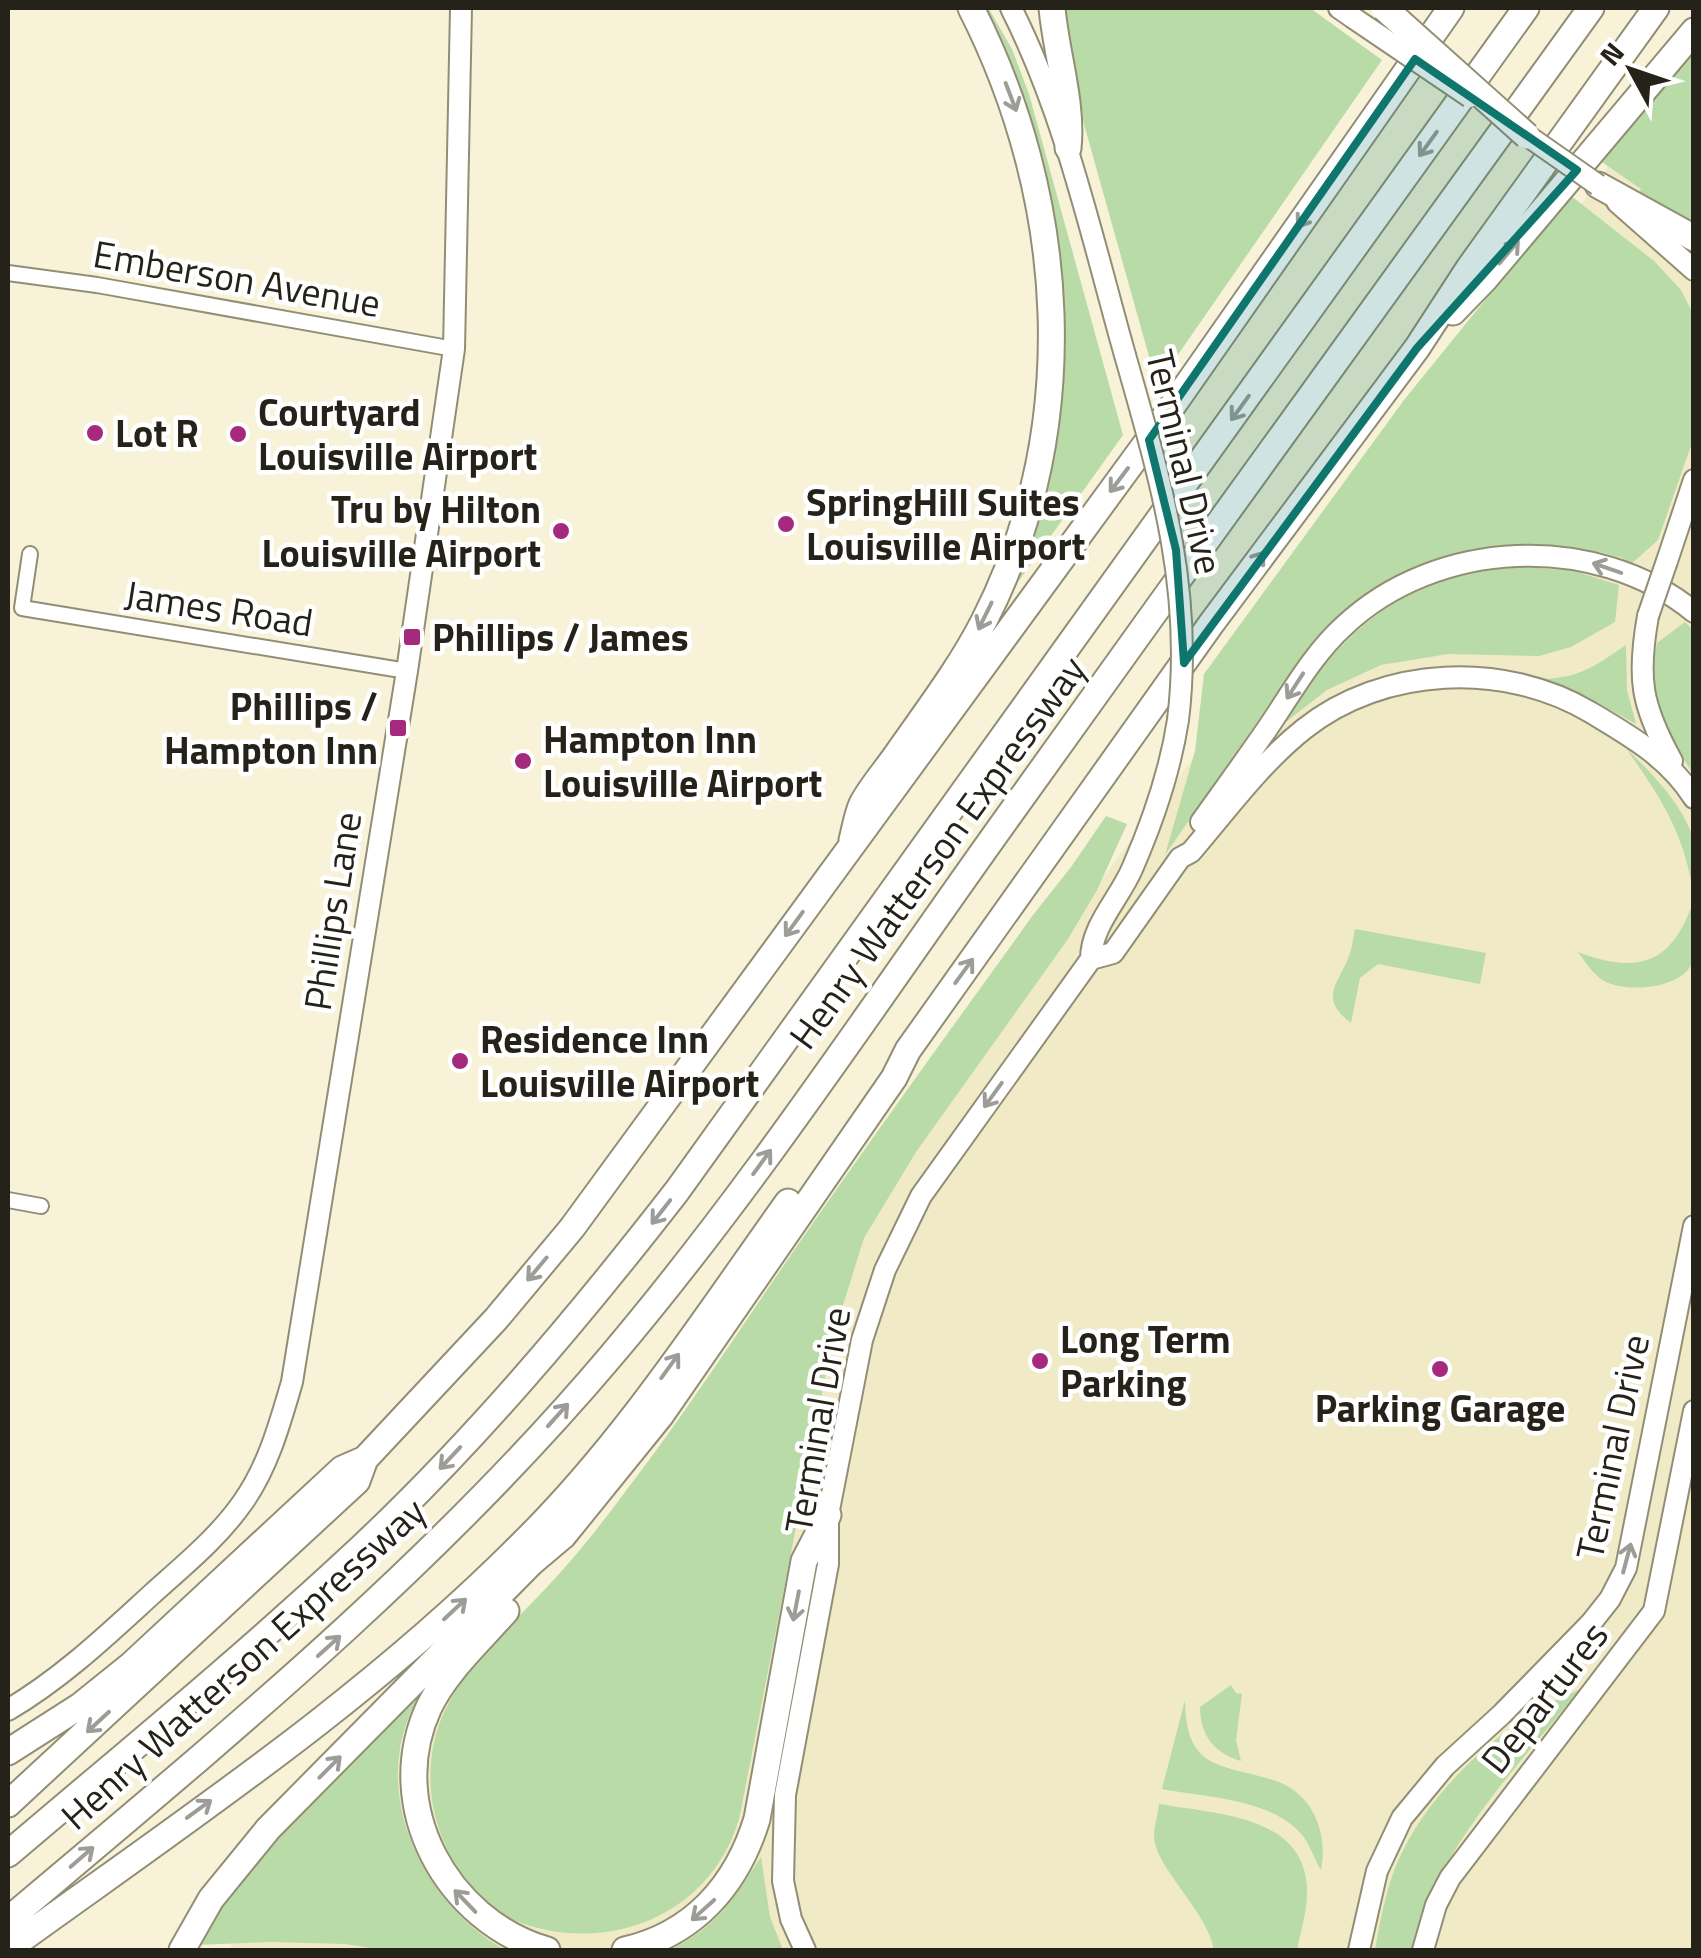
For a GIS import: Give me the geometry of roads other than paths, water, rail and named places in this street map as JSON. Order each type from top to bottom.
[{"type":"highway","points":[[850,845],[862,805],[957,668],[984,620],[1029,504],[1046,420],[1053,348],[1044,222],[1014,104],[972,8]]},
{"type":"highway","points":[[1052,8],[1071,123],[1068,148]]},
{"type":"highway","points":[[1384,8],[1528,136]]},
{"type":"highway","points":[[1422,48],[1435,8]]},
{"type":"highway","points":[[8,1804],[357,1481],[365,1459],[471,1346],[572,1228],[1150,438],[1451,8]]},
{"type":"highway","name":"Henry Watterson Expressway","points":[[8,1854],[350,1559],[480,1425],[617,1268],[723,1127],[1526,8]]},
{"type":"highway","name":"Henry Watterson Expressway","points":[[8,1920],[386,1594],[516,1462],[610,1357],[768,1153],[1590,8]]},
{"type":"highway","points":[[547,1950],[499,1931],[472,1909],[434,1860],[415,1797],[415,1766],[429,1707],[446,1680],[542,1570],[698,1363],[894,1078],[908,1050],[1211,624],[1418,348],[1469,268],[1656,8]]},
{"type":"highway","points":[[1418,348],[1486,279],[1694,31]]},
{"type":"highway","points":[[1598,185],[1694,238]]},
{"type":"highway","points":[[8,1949],[378,1675],[456,1609],[526,1541],[639,1410],[883,1069],[908,1050]]},
{"type":"highway","points":[[8,1752],[93,1696],[342,1469],[365,1459]]},
{"type":"highway","points":[[625,1950],[664,1938],[702,1912],[732,1878],[749,1847],[758,1819],[804,1560],[828,1514]]},
{"type":"highway","points":[[182,1950],[211,1899],[268,1829],[532,1562],[564,1536]]},
{"type":"main road","name":"Phillips Lane","points":[[8,1710],[80,1660],[207,1545],[243,1503],[278,1431],[292,1382],[407,671],[454,349],[461,8]]},
{"type":"main road","name":"Terminal Drive","points":[[804,1950],[786,1901],[782,1826],[828,1564],[828,1514],[862,1340],[885,1270],[921,1196],[1091,959],[1091,941],[1130,873],[1151,822],[1170,765],[1178,720],[1184,655],[1176,550],[1068,148],[1036,61],[1011,8]]},
{"type":"main road","points":[[1346,12],[1598,185],[1694,270]]},
{"type":"main road","points":[[1654,238],[1694,292]]},
{"type":"main road","points":[[1691,794],[1652,720],[1640,668],[1648,616],[1694,480]]},
{"type":"main road","points":[[1180,858],[1183,847],[1310,664],[1360,612],[1414,581],[1449,567],[1506,556],[1557,556],[1603,566],[1665,591],[1694,612]]},
{"type":"main road","name":"Terminal Drive","points":[[1091,959],[1113,952],[1180,858],[1191,852],[1271,758],[1306,728],[1360,697],[1420,680],[1451,677],[1512,682],[1572,701],[1642,742],[1691,794]]},
{"type":"main road","name":"Terminal Drive","points":[[1358,1950],[1377,1871],[1402,1818],[1436,1776],[1592,1622],[1626,1568],[1694,1226]]},
{"type":"main road","name":"Departures","points":[[1423,1950],[1436,1905],[1450,1878],[1654,1611],[1694,1411]]},
{"type":"street","name":"Emberson Avenue","points":[[8,273],[97,285],[454,349]]},
{"type":"street","name":"James Road","points":[[30,554],[22,608],[407,671]]},
{"type":"street","points":[[8,1200],[41,1206]]},
{"type":"place","name":"Lot R","points":[[95,433]]},
{"type":"place","name":"Courtyard Louisville Airport","points":[[238,434]]},
{"type":"place","name":"SpringHill Suites Louisville Airport","points":[[786,524]]},
{"type":"place","name":"Tru by Hilton Louisville Airport","points":[[561,531]]},
{"type":"place","name":"Phillips / James","points":[[412,637]]},
{"type":"place","name":"Phillips / Hampton Inn","points":[[398,728]]},
{"type":"place","name":"Hampton Inn Louisville Airport","points":[[523,761]]},
{"type":"place","name":"Residence Inn Louisville Airport","points":[[460,1061]]},
{"type":"place","name":"Long Term Parking","points":[[1040,1361]]},
{"type":"place","name":"Parking Garage","points":[[1440,1369]]}]
